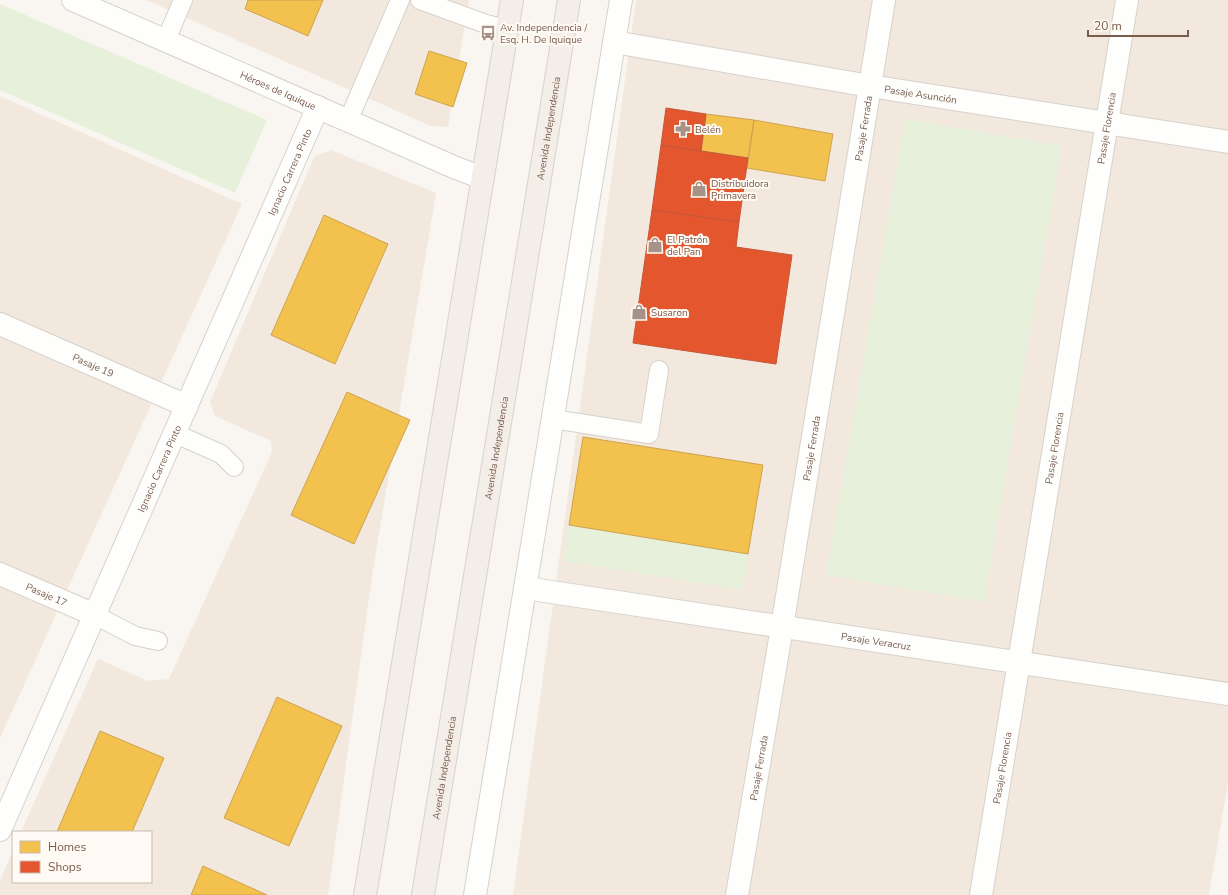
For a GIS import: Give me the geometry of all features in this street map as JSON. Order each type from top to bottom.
[{"type":"main road","points":[[366,895],[512,0]]},
{"type":"main road","name":"Avenida Independencia","points":[[423,895],[569,0]]},
{"type":"street","name":"Héroes de Iquique","points":[[73,0],[456,168],[483,178]]},
{"type":"street","points":[[475,895],[621,0]]},
{"type":"street","name":"Pasaje Ferrada","points":[[737,895],[884,0]]},
{"type":"street","name":"Pasaje Florencia","points":[[981,895],[1128,0]]},
{"type":"street","name":"Pasaje Asunción","points":[[614,42],[870,86],[1228,142]]},
{"type":"street","name":"Ignacio Carrera Pinto","points":[[1,824],[318,107]]},
{"type":"street","name":"Pasaje 19","points":[[0,324],[187,406]]},
{"type":"street","name":"Pasaje 17","points":[[0,574],[94,615]]},
{"type":"street","name":"Pasaje Veracruz","points":[[525,588],[1228,694]]},
{"type":"lane","points":[[166,40],[183,0]]},
{"type":"lane","points":[[348,121],[400,0]]},
{"type":"lane","points":[[420,0],[486,24],[507,29]]},
{"type":"lane","points":[[553,419],[649,434],[659,370]]},
{"type":"lane","points":[[174,433],[221,454],[234,467]]},
{"type":"lane","points":[[94,615],[135,636],[158,641]]},
{"type":"shaded area","points":[[146,0],[469,0],[448,127],[431,126]]},
{"type":"shaded area","points":[[636,0],[1228,0],[1228,783],[1209,895],[513,895]]},
{"type":"shaded area","points":[[0,96],[242,204],[0,738]]},
{"type":"shaded area","points":[[331,150],[436,193],[372,576],[328,895],[0,895],[0,880],[12,853],[12,883],[152,883],[152,831],[21,831],[98,659],[148,681],[169,679],[272,452],[271,441],[215,416],[210,402],[314,157]]},
{"type":"green space","points":[[0,4],[267,120],[235,193],[0,90]]},
{"type":"green space","points":[[905,119],[1062,146],[984,602],[826,575]]},
{"type":"green space","points":[[569,525],[748,554],[743,590],[563,561]]},
{"type":"building: Homes","points":[[248,0],[323,0],[308,36],[245,9]]},
{"type":"building: Homes","points":[[429,51],[467,63],[453,107],[415,94]]},
{"type":"building: Homes","points":[[706,114],[754,120],[748,158],[701,151]]},
{"type":"building: Homes","points":[[754,120],[833,134],[825,181],[747,168]]},
{"type":"building: Homes","points":[[324,215],[388,244],[335,364],[271,335]]},
{"type":"building: Homes","points":[[347,392],[410,420],[354,544],[291,515]]},
{"type":"building: Homes","points":[[583,437],[763,465],[748,554],[569,525]]},
{"type":"building: Homes","points":[[277,697],[342,726],[289,846],[224,818]]},
{"type":"building: Homes","points":[[100,731],[164,758],[132,831],[57,831]]},
{"type":"building: Homes","points":[[203,866],[267,895],[191,895]]},
{"type":"building: Shops","name":"Belén","points":[[666,108],[706,114],[701,151],[661,145]]},
{"type":"building: Shops","name":"Distribuidora Primavera","points":[[661,145],[748,158],[739,222],[652,210]]},
{"type":"building: Shops","points":[[652,210],[739,222],[736,247],[792,255],[776,364],[633,343]]},
{"type":"place","name":"Av. Independencia / Esq. H. De Iquique","points":[[488,33]]},
{"type":"place","name":"Belén","points":[[683,129]]},
{"type":"place","name":"Distribuidora Primavera","points":[[699,189]]},
{"type":"place","name":"El Patrón del Pan","points":[[655,245]]},
{"type":"place","name":"Susaron","points":[[639,312]]}]
